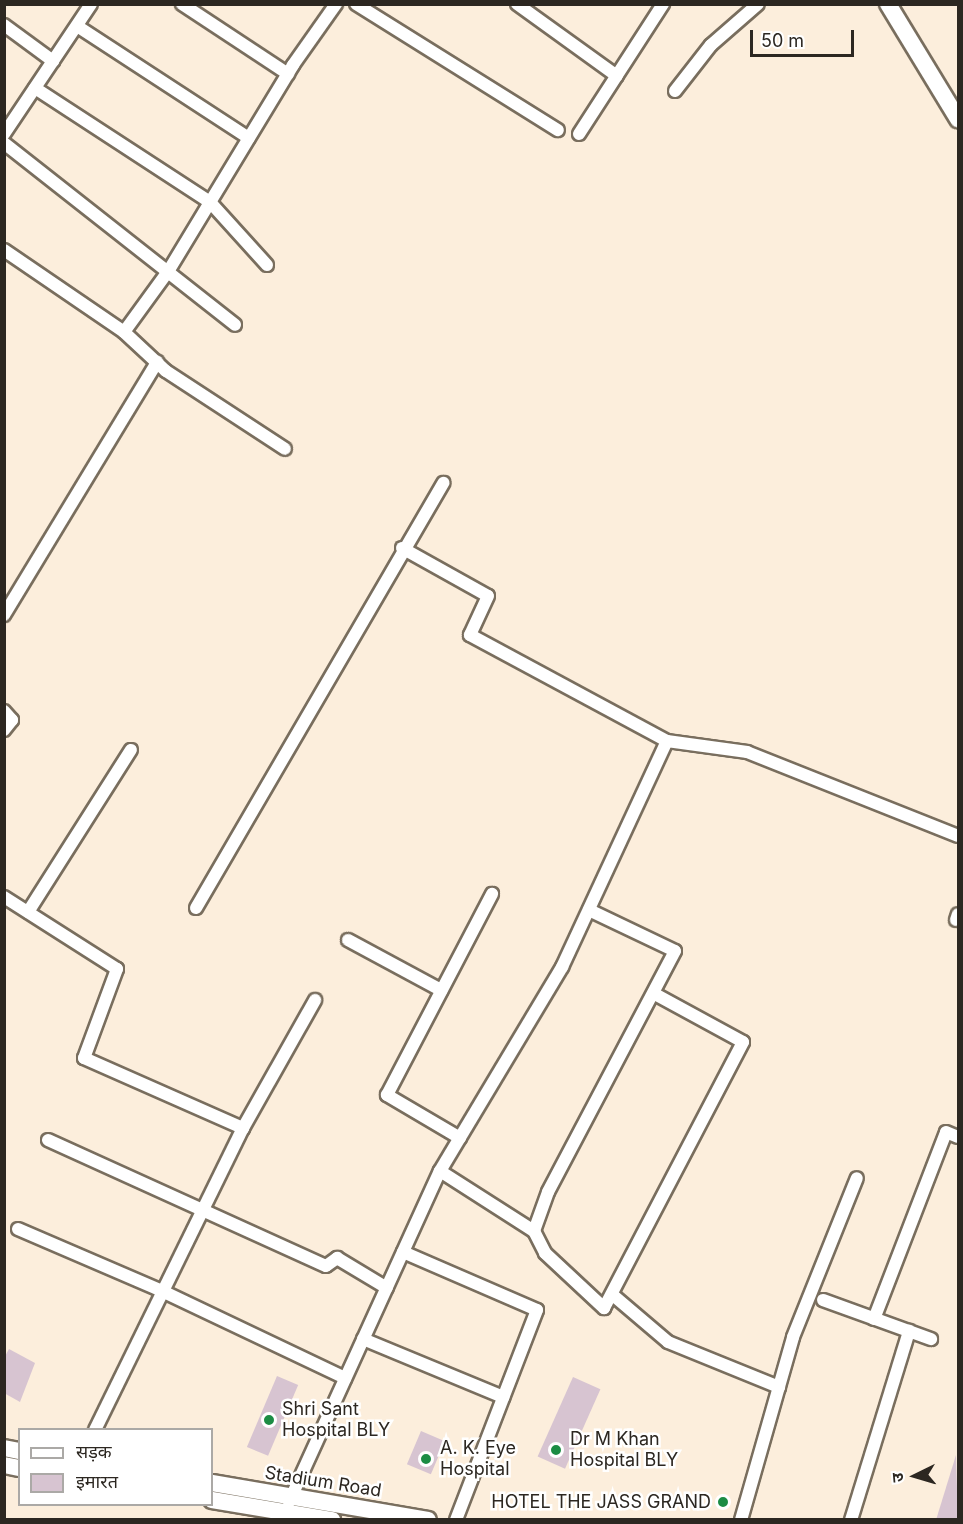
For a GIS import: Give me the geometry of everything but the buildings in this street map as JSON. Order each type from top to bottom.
[{"type":"main road","points":[[888,4],[958,120]]},
{"type":"main road","name":"Stadium Road","points":[[213,1483],[267,1507]]},
{"type":"main road","name":"Stadium Road","points":[[213,1500],[267,1507],[288,1504],[428,1520]]},
{"type":"main road","name":"Stadium Road","points":[[288,1504],[332,1520]]},
{"type":"street","points":[[4,134],[91,4]]},
{"type":"street","points":[[182,4],[288,74]]},
{"type":"street","points":[[124,332],[169,270],[288,74],[336,4]]},
{"type":"street","points":[[356,4],[558,130]]},
{"type":"street","points":[[517,4],[617,76]]},
{"type":"street","points":[[579,134],[663,4]]},
{"type":"street","points":[[675,92],[711,45],[758,4]]},
{"type":"street","points":[[4,25],[53,61]]},
{"type":"street","points":[[77,26],[249,138]]},
{"type":"street","points":[[35,88],[210,202],[267,265]]},
{"type":"street","points":[[4,143],[169,270],[234,326]]},
{"type":"street","points":[[4,250],[124,332],[156,362],[285,449]]},
{"type":"street","points":[[4,615],[156,362]]},
{"type":"street","points":[[196,908],[402,548],[442,483]]},
{"type":"street","points":[[402,548],[488,596],[470,635],[667,741],[747,752],[958,836]]},
{"type":"street","points":[[4,711],[12,720],[4,730]]},
{"type":"street","points":[[288,1504],[440,1170],[562,967],[667,741]]},
{"type":"street","points":[[28,912],[131,750]]},
{"type":"street","points":[[460,1138],[387,1095],[492,894]]},
{"type":"street","points":[[4,897],[117,969],[84,1058],[243,1128]]},
{"type":"street","points":[[534,1231],[549,1192],[675,951],[589,910]]},
{"type":"street","points":[[348,940],[441,990]]},
{"type":"street","points":[[440,1170],[534,1231],[544,1253],[604,1308],[614,1296],[743,1042],[653,993]]},
{"type":"street","points":[[96,1428],[243,1128],[315,1000]]},
{"type":"street","points":[[874,1318],[946,1132],[958,1137]]},
{"type":"street","points":[[48,1140],[203,1208],[326,1266],[337,1258],[387,1288]]},
{"type":"street","points":[[741,1520],[794,1337],[857,1178]]},
{"type":"street","points":[[18,1229],[162,1291],[345,1378]]},
{"type":"street","points":[[403,1252],[537,1310],[456,1520]]},
{"type":"street","points":[[614,1296],[668,1342],[779,1387]]},
{"type":"street","points":[[823,1300],[931,1339]]},
{"type":"street","points":[[851,1520],[909,1331]]},
{"type":"street","points":[[363,1339],[503,1397]]},
{"type":"place","name":"Shri Sant Hospital BLY","points":[[269,1420]]},
{"type":"place","name":"Dr M Khan Hospital BLY","points":[[556,1450]]},
{"type":"place","name":"A. K. Eye Hospital","points":[[426,1459]]},
{"type":"place","name":"HOTEL THE JASS GRAND","points":[[723,1502]]}]
